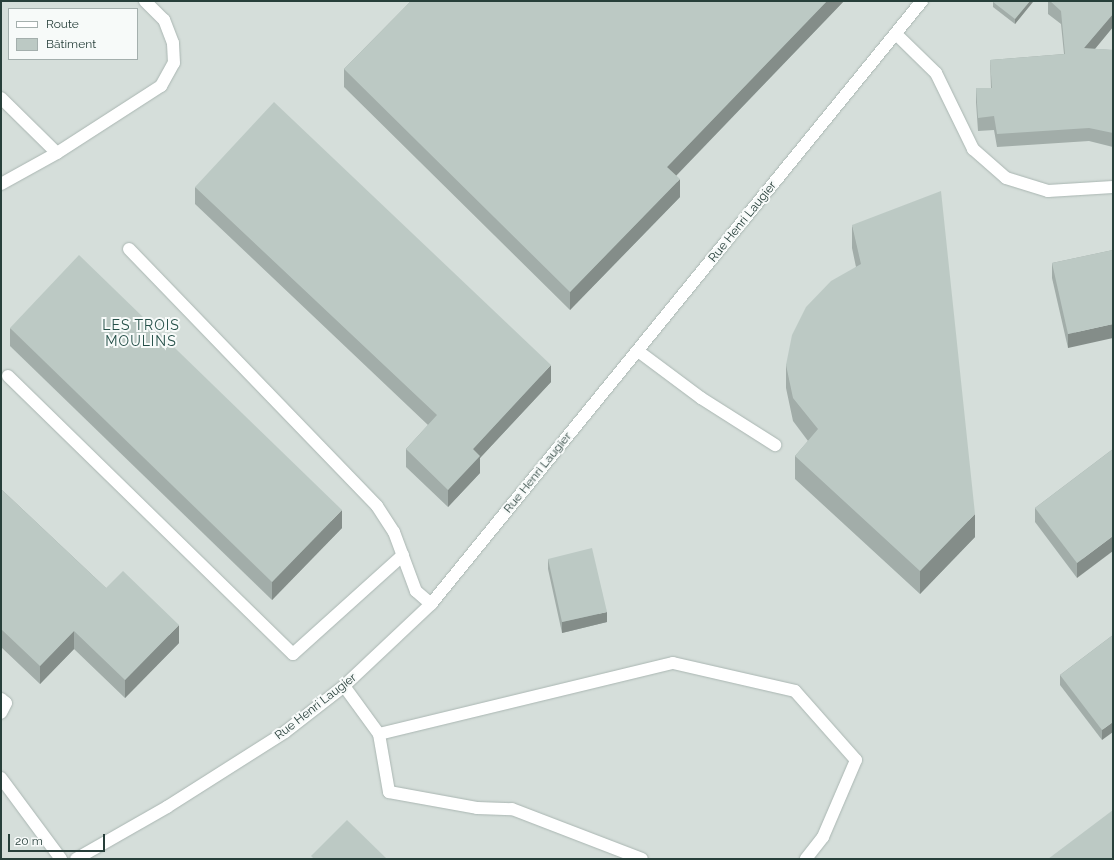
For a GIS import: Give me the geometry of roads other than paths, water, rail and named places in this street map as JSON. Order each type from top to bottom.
[{"type":"street","points":[[1,184],[57,153],[161,86],[174,63],[173,42],[164,20],[145,1]]},
{"type":"street","name":"Rue Henri Laugier","points":[[76,859],[167,807],[285,732],[344,686],[431,604],[922,1]]},
{"type":"street","points":[[896,34],[936,73],[973,149],[1006,178],[1048,191],[1113,188]]},
{"type":"street","points":[[1,98],[57,153]]},
{"type":"street","points":[[128,249],[377,506],[394,532],[416,591],[431,604]]},
{"type":"street","points":[[638,351],[701,398],[775,445]]},
{"type":"street","points":[[8,376],[293,654],[403,555]]},
{"type":"street","points":[[379,734],[674,663],[796,691],[856,760],[824,837],[806,859]]},
{"type":"street","points":[[344,686],[379,734],[389,792],[478,808],[512,809],[642,859]]},
{"type":"street","points":[[1,699],[6,703],[1,713]]},
{"type":"street","points":[[1,778],[61,859]]},
{"type":"district","name":"LES TROIS MOULINS","points":[[141,334]]}]
